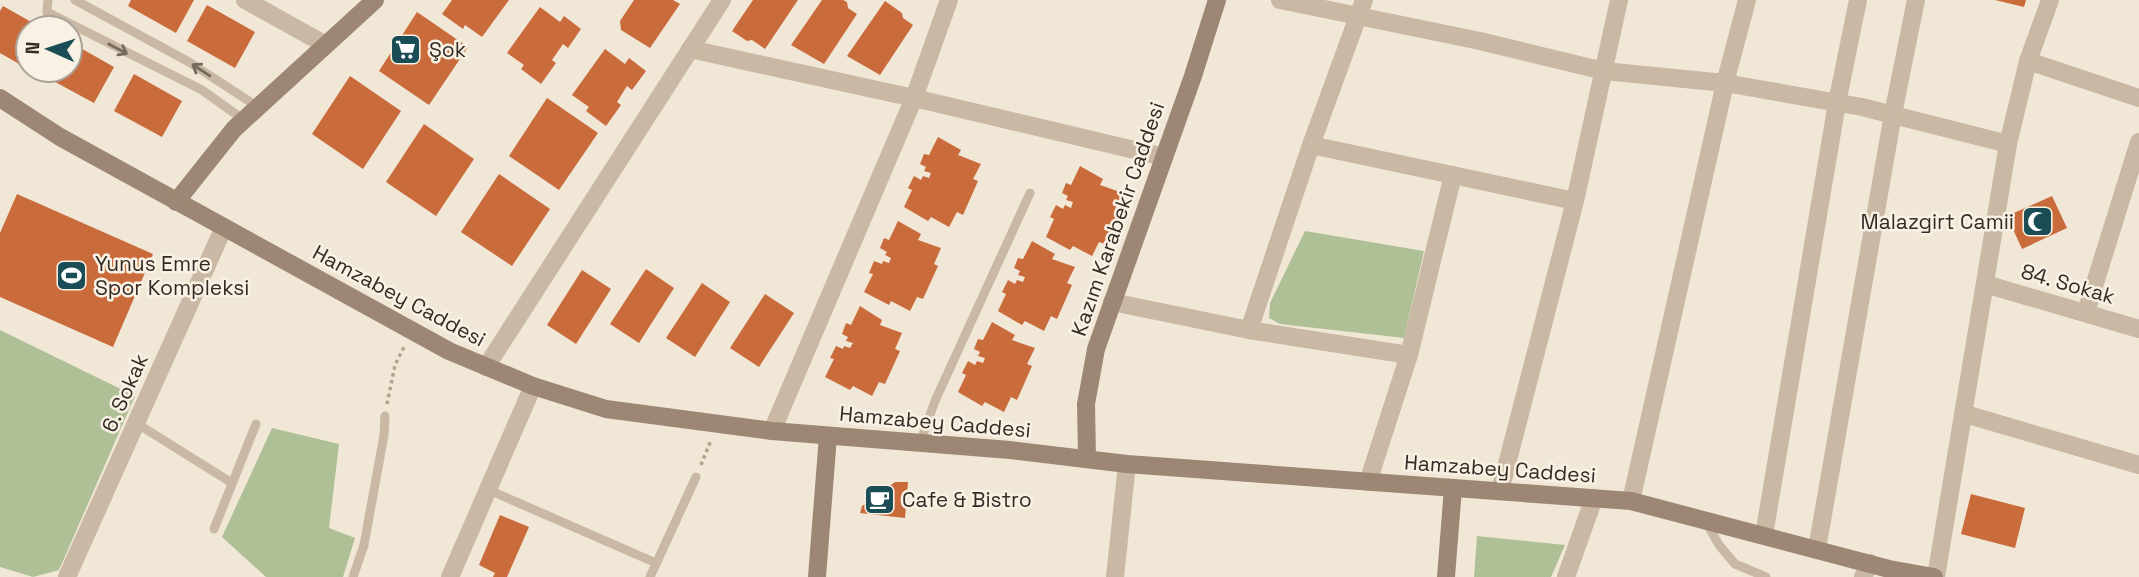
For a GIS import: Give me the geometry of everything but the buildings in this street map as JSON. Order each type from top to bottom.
[{"type":"street","points":[[245,0],[326,45]]},
{"type":"street","points":[[176,202],[234,129],[375,0]]},
{"type":"street","points":[[486,367],[722,0]]},
{"type":"street","points":[[772,431],[915,98],[949,0]]},
{"type":"street","name":"Kazım Karabekir Caddesi","points":[[1087,458],[1086,404],[1096,349],[1217,0]]},
{"type":"street","points":[[1280,0],[1362,8],[1480,41],[1604,71],[1725,83],[1837,103],[1893,114],[2008,144]]},
{"type":"street","points":[[1500,491],[1575,201],[1619,0]]},
{"type":"street","points":[[1631,501],[1725,83],[1747,0]]},
{"type":"street","points":[[1764,535],[1837,103],[1858,0]]},
{"type":"street","points":[[1816,549],[1893,114],[1916,0]]},
{"type":"street","points":[[1935,577],[1965,414],[2008,144],[2028,61],[2050,0]]},
{"type":"street","points":[[1249,330],[1311,145],[1362,8]]},
{"type":"street","points":[[690,49],[915,98],[1164,157]]},
{"type":"street","points":[[2028,61],[2139,98]]},
{"type":"street","name":"Hamzabey Caddesi","points":[[0,98],[61,137],[176,202],[449,351],[533,386],[606,409],[772,431],[1087,458],[1127,464],[1631,501],[1816,549],[1866,570],[1935,577]]},
{"type":"street","points":[[2085,312],[2132,187],[2139,142]]},
{"type":"street","points":[[1311,145],[1575,201]]},
{"type":"street","points":[[1368,482],[1409,355],[1453,175]]},
{"type":"street","name":"6. Sokak","points":[[67,577],[224,227]]},
{"type":"street","name":"84. Sokak","points":[[1985,284],[2139,329]]},
{"type":"street","points":[[1112,302],[1249,330],[1409,355]]},
{"type":"street","points":[[450,577],[533,386]]},
{"type":"street","points":[[1965,414],[2139,465]]},
{"type":"street","points":[[817,577],[828,436]]},
{"type":"street","points":[[1115,577],[1127,464]]},
{"type":"street","points":[[1446,577],[1452,488]]},
{"type":"street","points":[[1566,577],[1594,498]]},
{"type":"lane","points":[[48,0],[47,12],[202,90],[244,120]]},
{"type":"lane","points":[[75,0],[189,62],[258,107]]},
{"type":"lane","points":[[920,443],[934,401],[1030,193]]},
{"type":"lane","points":[[354,577],[364,545],[385,416]]},
{"type":"lane","points":[[136,423],[232,483]]},
{"type":"lane","points":[[214,528],[256,424]]},
{"type":"lane","points":[[650,577],[696,477]]},
{"type":"lane","points":[[489,490],[656,562]]},
{"type":"lane","points":[[1706,520],[1719,545],[1735,564],[1766,577]]},
{"type":"path","points":[[385,416],[395,365],[412,331]]},
{"type":"path","points":[[696,477],[717,424]]},
{"type":"green space","points":[[1305,231],[1424,251],[1404,338],[1280,324],[1269,318],[1270,303]]},
{"type":"green space","points":[[0,330],[135,396],[59,570],[33,577],[0,567]]},
{"type":"green space","points":[[272,428],[339,444],[329,528],[355,538],[343,577],[266,577],[222,537]]},
{"type":"green space","points":[[1477,536],[1565,545],[1551,577],[1474,577]]},
{"type":"place","name":"Şok","points":[[406,50]]},
{"type":"place","name":"Malazgirt Camii","points":[[2037,222]]},
{"type":"place","name":"Yunus Emre Spor Kompleksi","points":[[72,276]]},
{"type":"place","name":"Cafe & Bistro","points":[[879,500]]}]
